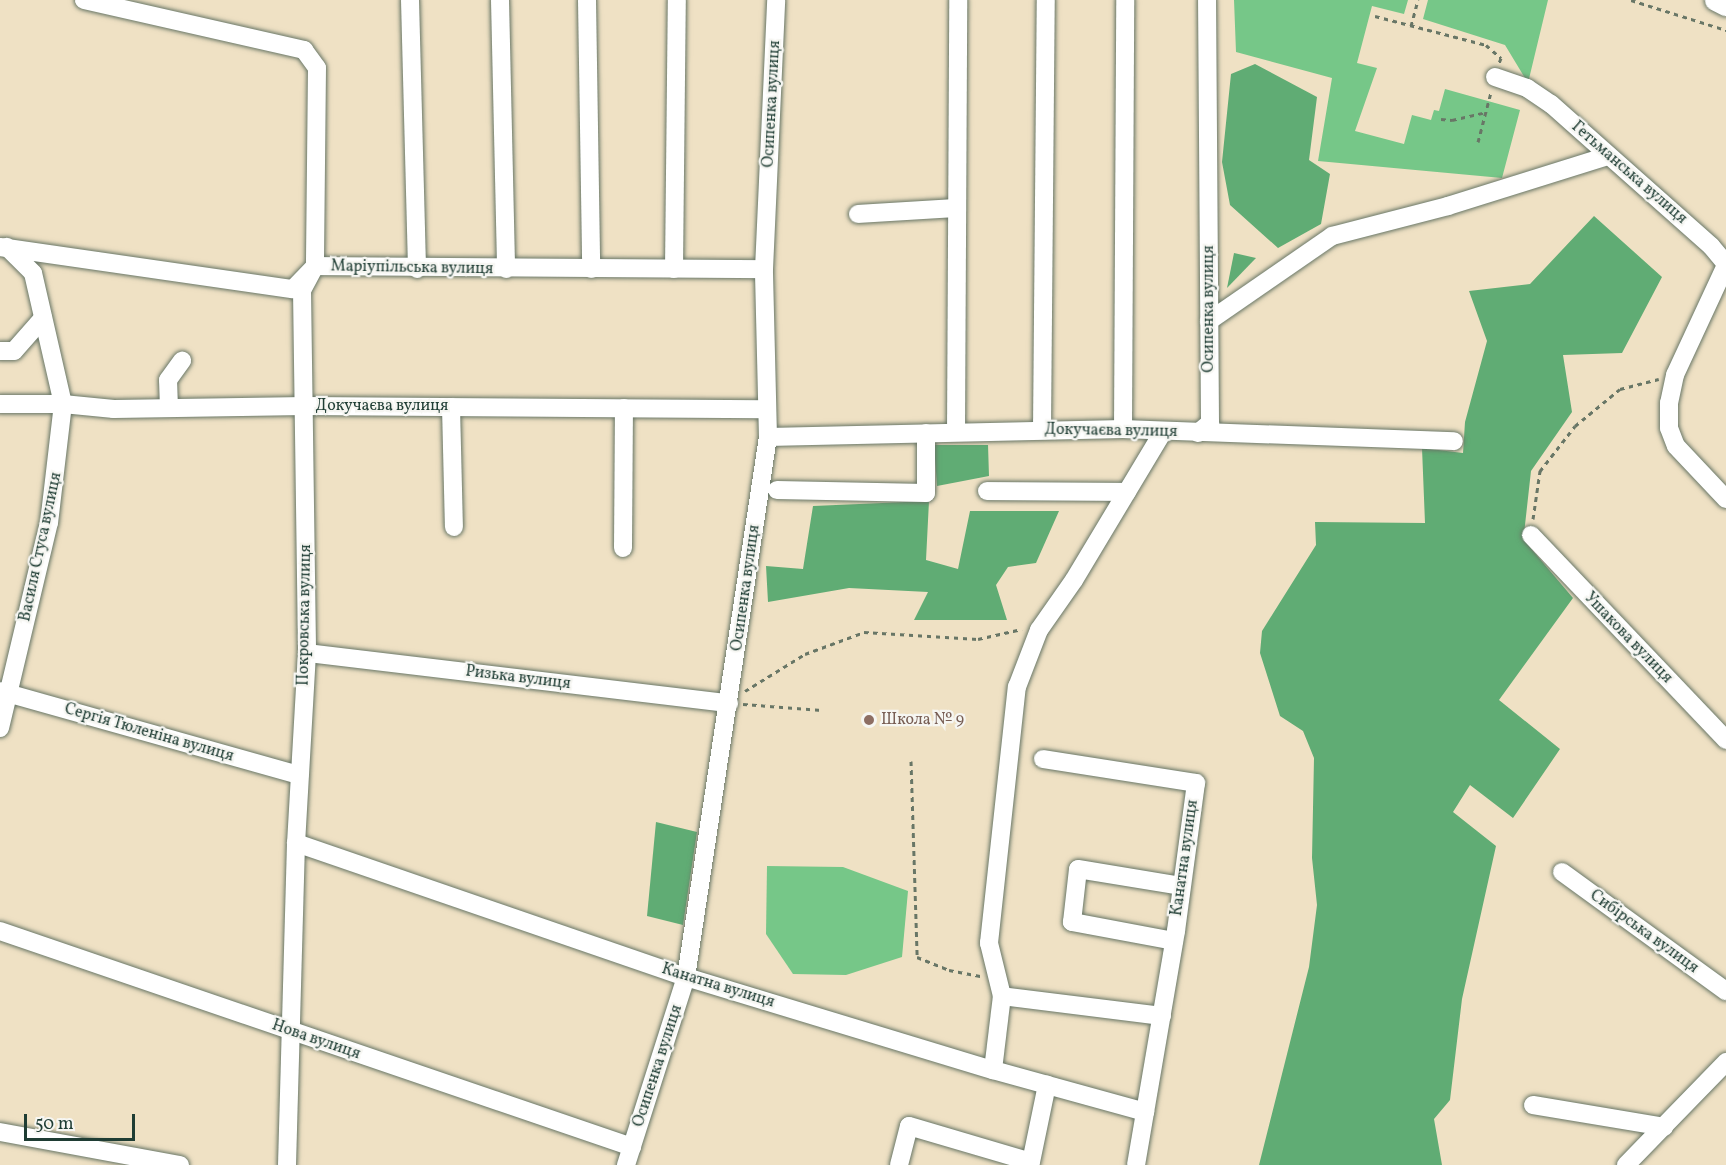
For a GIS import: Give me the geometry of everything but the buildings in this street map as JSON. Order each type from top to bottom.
[{"type":"main road","points":[[1716,0],[1726,5]]},
{"type":"street","name":"Покровська вулиця","points":[[84,0],[304,50],[317,68],[315,266],[303,290],[307,653],[296,843],[287,1165]]},
{"type":"street","points":[[411,0],[417,269]]},
{"type":"street","points":[[500,0],[506,269]]},
{"type":"street","points":[[587,0],[591,269]]},
{"type":"street","points":[[674,269],[677,0]]},
{"type":"street","name":"Осипенка вулиця","points":[[626,1165],[686,977],[768,437],[764,409],[764,269],[776,0]]},
{"type":"street","points":[[956,432],[955,208],[958,0]]},
{"type":"street","points":[[1042,430],[1046,0]]},
{"type":"street","points":[[1123,429],[1125,0]]},
{"type":"street","name":"Осипенка вулиця","points":[[1198,433],[1210,423],[1207,0]]},
{"type":"street","name":"Гетьманська вулиця","points":[[1495,77],[1527,88],[1551,104],[1711,246],[1726,264]]},
{"type":"street","points":[[1209,321],[1332,236],[1448,206],[1608,156]]},
{"type":"street","points":[[858,214],[955,208]]},
{"type":"street","name":"Маріупільська вулиця","points":[[3,244],[293,289],[315,266],[417,269],[764,269]]},
{"type":"street","name":"Василя Стуса вулиця","points":[[0,728],[4,692],[49,523],[63,404],[33,273],[3,244]]},
{"type":"street","points":[[1726,264],[1675,375],[1669,403],[1669,428],[1676,446],[1726,499]]},
{"type":"street","points":[[0,351],[14,351],[43,318]]},
{"type":"street","points":[[169,408],[168,380],[182,361]]},
{"type":"street","name":"Докучаєва вулиця","points":[[0,404],[63,404],[77,408],[305,406],[764,409]]},
{"type":"street","points":[[451,407],[454,527]]},
{"type":"street","points":[[623,548],[624,408]]},
{"type":"street","name":"Докучаєва вулиця","points":[[768,437],[1123,429],[1454,441]]},
{"type":"street","points":[[993,1070],[1000,988],[989,943],[1017,687],[1039,630],[1074,580],[1163,432]]},
{"type":"street","points":[[777,490],[926,493],[926,433]]},
{"type":"street","points":[[987,491],[1127,492]]},
{"type":"street","name":"Ушакова вулиця","points":[[1531,535],[1726,740]]},
{"type":"street","name":"Ризька вулиця","points":[[307,653],[729,703]]},
{"type":"street","name":"Сергія Тюленіна вулиця","points":[[4,692],[299,775]]},
{"type":"street","name":"Канатна вулиця","points":[[1042,759],[1196,783],[1174,941],[1136,1165]]},
{"type":"street","name":"Канатна вулиця","points":[[296,843],[686,977],[993,1070],[1145,1112]]},
{"type":"street","points":[[1174,941],[1072,922],[1078,869],[1181,886]]},
{"type":"street","name":"Сибірська вулиця","points":[[1562,872],[1726,991]]},
{"type":"street","name":"Нова вулиця","points":[[0,931],[632,1147]]},
{"type":"street","points":[[1000,988],[1162,1016]]},
{"type":"street","points":[[1626,1165],[1726,1062]]},
{"type":"street","points":[[899,1165],[909,1126],[1031,1162],[1047,1085]]},
{"type":"street","points":[[1533,1105],[1664,1126]]},
{"type":"street","points":[[0,1132],[180,1165]]},
{"type":"path","points":[[1411,26],[1418,0]]},
{"type":"path","points":[[1631,0],[1726,30]]},
{"type":"path","points":[[1375,16],[1486,45],[1501,58],[1478,142]]},
{"type":"path","points":[[1441,119],[1452,120],[1486,112]]},
{"type":"path","points":[[1531,535],[1540,471],[1575,426],[1620,389],[1675,375]]},
{"type":"path","points":[[729,703],[760,679],[805,654],[864,632],[978,639],[1016,628],[1039,630]]},
{"type":"path","points":[[729,703],[822,710]]},
{"type":"path","points":[[911,761],[917,957],[1000,988]]},
{"type":"green space","points":[[1234,0],[1408,0],[1404,14],[1372,6],[1357,63],[1377,68],[1355,131],[1404,144],[1412,115],[1431,120],[1434,110],[1439,111],[1445,89],[1520,110],[1502,178],[1318,161],[1332,78],[1236,52]]},
{"type":"green space","points":[[1428,0],[1548,0],[1528,83],[1505,45],[1423,19]]},
{"type":"green space","points":[[1255,64],[1317,97],[1309,160],[1330,174],[1321,224],[1278,248],[1230,205],[1222,162],[1231,74]]},
{"type":"green space","points":[[1594,216],[1662,277],[1622,353],[1563,355],[1572,412],[1531,471],[1524,534],[1528,545],[1573,598],[1499,700],[1560,749],[1513,818],[1470,785],[1453,812],[1496,846],[1462,999],[1450,1100],[1434,1119],[1442,1165],[1259,1165],[1309,967],[1317,905],[1312,858],[1314,758],[1303,731],[1280,716],[1260,653],[1262,631],[1316,545],[1315,522],[1425,523],[1422,448],[1463,453],[1465,422],[1487,341],[1469,291],[1530,284]]},
{"type":"green space","points":[[1234,253],[1256,258],[1227,288]]},
{"type":"green space","points":[[934,445],[988,445],[989,476],[937,486]]},
{"type":"green space","points":[[929,501],[926,560],[958,569],[970,511],[1059,511],[1036,563],[1008,567],[996,585],[1007,620],[914,620],[928,592],[849,588],[768,602],[766,566],[803,569],[813,506]]},
{"type":"green space","points":[[656,822],[697,832],[683,925],[647,916]]},
{"type":"green space","points":[[767,866],[843,867],[908,891],[902,957],[846,975],[793,974],[766,934]]},
{"type":"place","name":"Школа № 9","points":[[869,720]]}]
